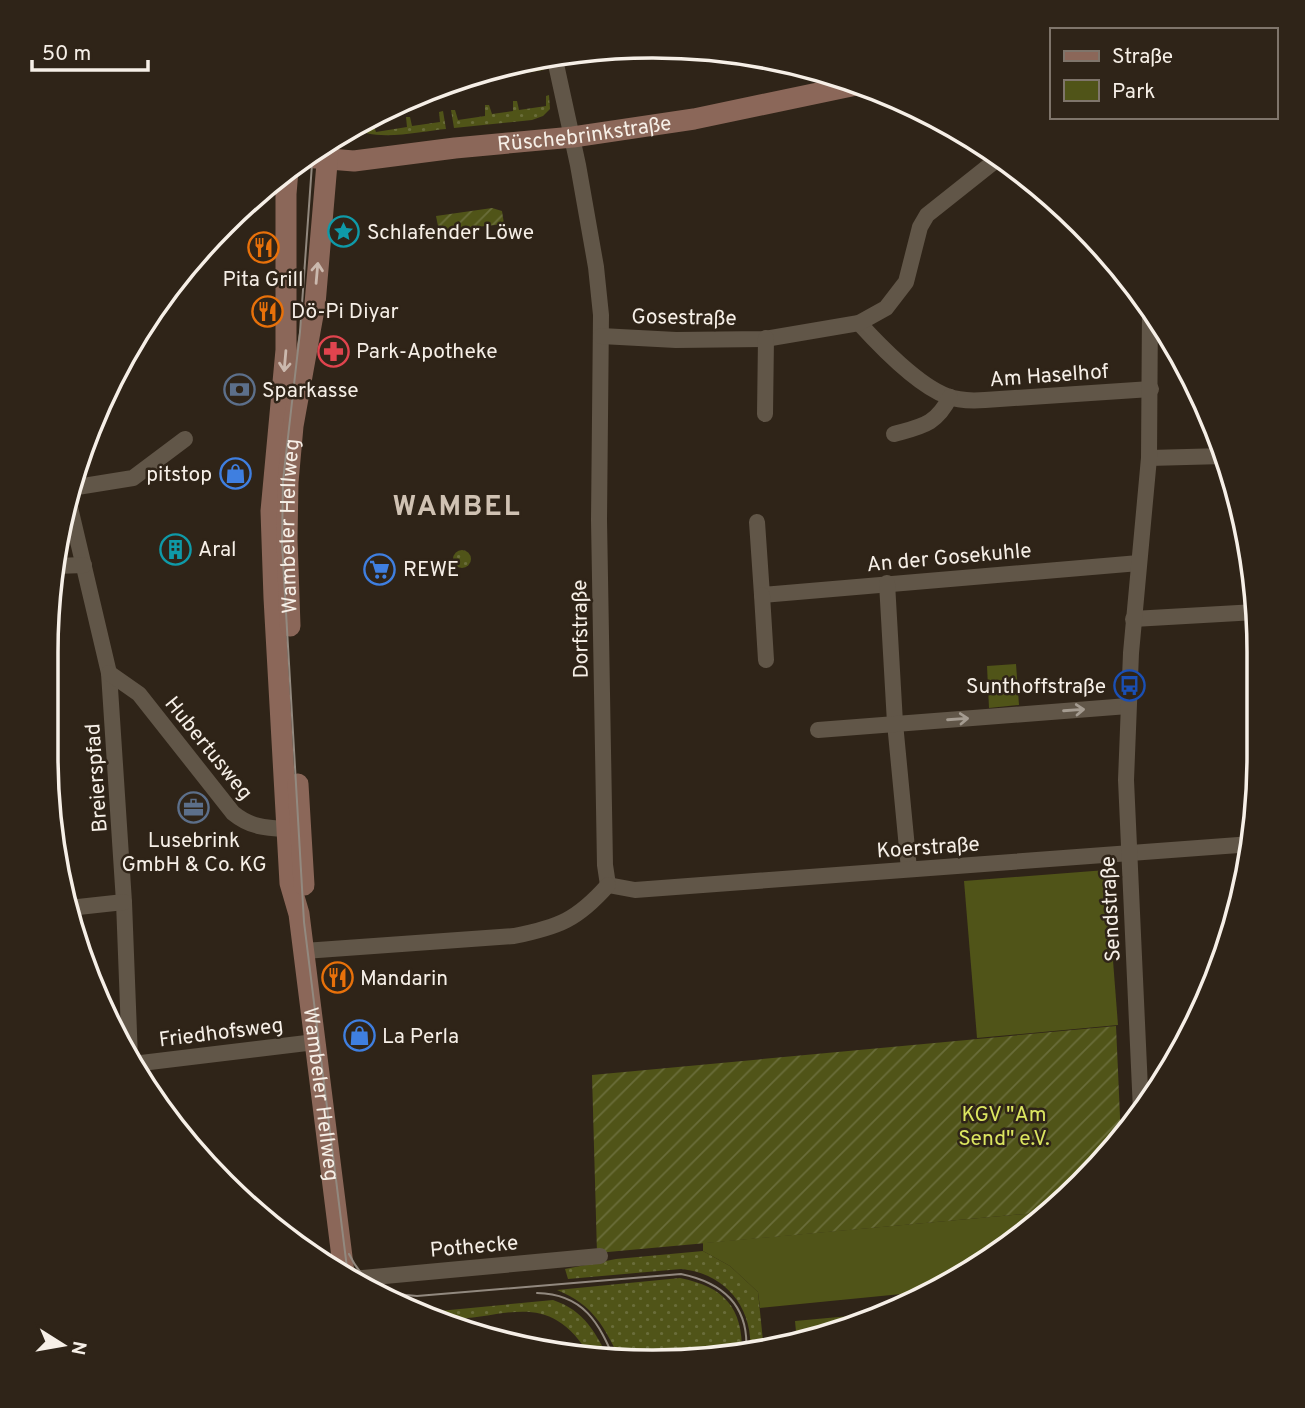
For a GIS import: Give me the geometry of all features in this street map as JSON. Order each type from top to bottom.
[{"type":"main road","name":"Rüschebrinkstraße","points":[[332,152],[354,161],[573,137],[694,119],[843,89]]},
{"type":"main road","name":"Wambeler Hellweg","points":[[299,914],[304,890],[289,607],[288,482],[293,426],[314,304],[328,154]]},
{"type":"main road","name":"Wambeler Hellweg","points":[[287,184],[286,350],[271,511],[273,587],[290,883],[299,914],[343,1263]]},
{"type":"street","name":"Dorfstraße","points":[[557,66],[573,137],[596,267],[601,336],[599,520],[605,851],[608,885]]},
{"type":"street","name":"Gosestraße","points":[[601,336],[676,340],[766,338],[859,323],[886,307],[906,282],[920,227],[927,215],[991,164]]},
{"type":"street","name":"Am Haselhof","points":[[859,323],[883,350],[938,392],[950,397],[968,401],[1151,389]]},
{"type":"street","name":"Sendstraße","points":[[1148,1085],[1128,853],[1126,780],[1133,619],[1149,458],[1150,327]]},
{"type":"street","name":"Gosestraße","points":[[765,414],[766,338]]},
{"type":"street","points":[[894,434],[937,419],[950,397]]},
{"type":"street","points":[[82,486],[133,478],[185,439]]},
{"type":"street","points":[[1149,458],[1214,456]]},
{"type":"street","name":"Breierspfad","points":[[73,520],[109,673],[124,902],[129,1038]]},
{"type":"street","points":[[757,522],[766,660]]},
{"type":"street","name":"An der Gosekuhle","points":[[762,595],[1139,563]]},
{"type":"street","points":[[64,566],[83,565]]},
{"type":"street","points":[[887,583],[895,723],[909,869]]},
{"type":"street","points":[[1133,619],[1246,613]]},
{"type":"street","name":"Hubertusweg","points":[[109,673],[139,694],[233,813],[255,827],[286,829]]},
{"type":"street","points":[[818,730],[1128,706]]},
{"type":"street","name":"Koerstraße","points":[[608,885],[635,890],[1240,845]]},
{"type":"street","points":[[304,951],[514,936],[542,930],[568,921],[589,906],[608,885]]},
{"type":"street","points":[[78,907],[124,902]]},
{"type":"street","name":"Friedhofsweg","points":[[143,1063],[315,1042]]},
{"type":"street","name":"Pothecke","points":[[367,1278],[600,1256]]},
{"type":"green space","points":[[536,69],[544,70],[511,75]]},
{"type":"green space","points":[[549,95],[550,109],[543,116],[532,120],[454,128],[451,110],[455,110],[458,120],[485,116],[485,105],[489,105],[492,114],[513,111],[513,101],[517,101],[519,110],[546,106],[546,96]]},
{"type":"green space","points":[[443,111],[446,129],[385,135],[364,132],[374,127],[376,132],[407,127],[406,117],[410,117],[412,126],[440,122],[439,112]]},
{"type":"green space","points":[[492,208],[502,211],[504,224],[439,231],[436,216]]},
{"type":"green space","points":[[462,550],[468,553],[471,559],[468,565],[462,568],[456,565],[453,559],[456,553]]},
{"type":"green space","points":[[1016,664],[1019,705],[989,708],[987,666]]},
{"type":"green space","points":[[1106,870],[1118,1025],[977,1038],[964,881]]},
{"type":"green space","name":"KGV \"Am Send\" e.V.","points":[[1116,1026],[1120,1123],[1073,1176],[1032,1213],[597,1253],[592,1075]]},
{"type":"green space","points":[[1032,1213],[950,1271],[906,1294],[760,1308],[758,1292],[730,1266],[703,1251],[703,1243]]},
{"type":"green space","points":[[703,1251],[730,1266],[758,1292],[763,1340],[750,1342],[747,1321],[734,1296],[711,1277],[697,1272],[681,1269],[568,1279],[565,1269],[616,1259]]},
{"type":"green space","points":[[680,1278],[695,1282],[708,1287],[728,1302],[739,1323],[741,1343],[691,1349],[615,1349],[589,1310],[557,1290]]},
{"type":"green space","points":[[553,1300],[581,1316],[603,1348],[582,1346],[572,1332],[552,1318],[532,1312],[459,1318],[440,1311]]},
{"type":"green space","points":[[852,1316],[796,1332],[795,1321]]},
{"type":"tram line","points":[[312,165],[300,332],[283,481],[282,543],[304,922],[347,1266]]},
{"type":"tram line","points":[[349,1254],[364,1276]]},
{"type":"tram line","points":[[399,1294],[417,1296],[681,1274],[710,1284],[731,1299],[744,1322],[746,1343]]},
{"type":"tram line","points":[[537,1293],[567,1299],[578,1305],[596,1323],[609,1349]]},
{"type":"place","name":"Schlafender Löwe","points":[[344,232]]},
{"type":"place","name":"Pita Grill","points":[[263,247]]},
{"type":"place","name":"Dö-Pi Diyar","points":[[268,311]]},
{"type":"place","name":"Park-Apotheke","points":[[333,351]]},
{"type":"place","name":"Sparkasse","points":[[239,390]]},
{"type":"place","name":"pitstop","points":[[235,474]]},
{"type":"place","name":"Aral","points":[[175,549]]},
{"type":"place","name":"REWE","points":[[380,569]]},
{"type":"place","name":"Sunthoffstraße","points":[[1129,686]]},
{"type":"place","name":"Lusebrink GmbH & Co. KG","points":[[194,808]]},
{"type":"place","name":"Mandarin","points":[[337,978]]},
{"type":"place","name":"La Perla","points":[[359,1036]]},
{"type":"district","name":"WAMBEL","points":[[457,505]]}]
